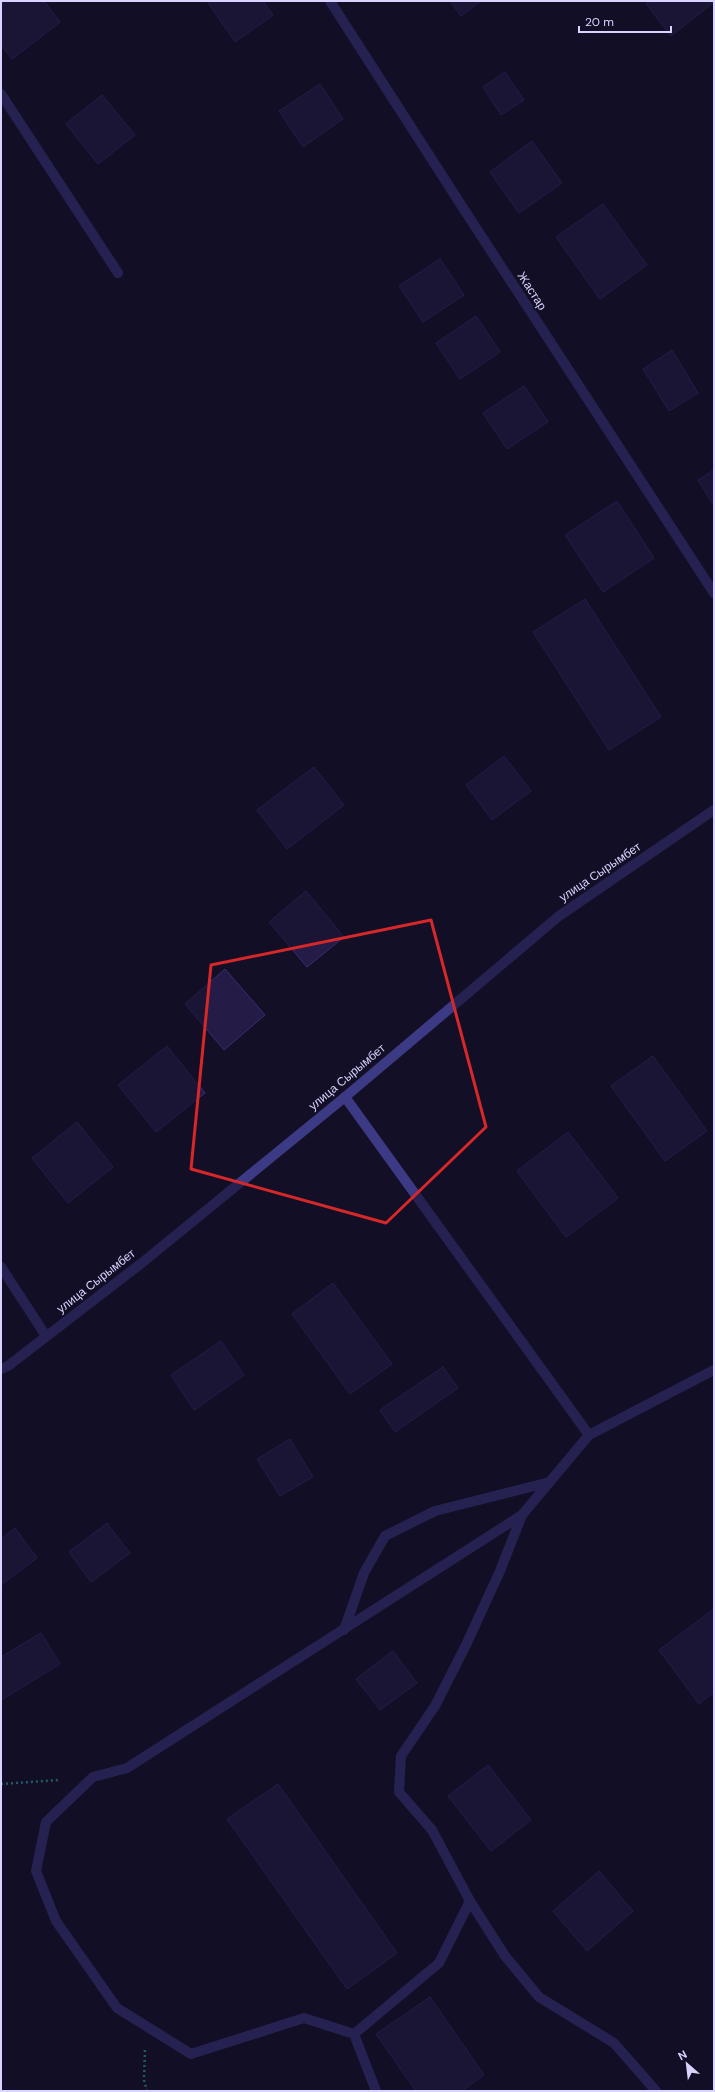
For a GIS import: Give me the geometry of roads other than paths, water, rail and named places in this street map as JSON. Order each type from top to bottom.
[{"type":"street","name":"Жастар","points":[[330,1],[465,212],[714,594]]},
{"type":"street","points":[[1,94],[118,273]]},
{"type":"street","name":"улица Сырымбет","points":[[1,1369],[8,1366],[143,1262],[345,1097],[559,916],[714,810]]},
{"type":"street","points":[[345,1097],[589,1435]]},
{"type":"street","points":[[1,1267],[46,1336]]},
{"type":"street","points":[[354,2034],[304,2018],[191,2054],[117,2008],[56,1920],[36,1871],[46,1822],[93,1778],[126,1768],[522,1515],[589,1435],[714,1370]]},
{"type":"street","points":[[344,1630],[364,1573],[385,1536],[436,1511],[550,1482]]},
{"type":"street","points":[[522,1515],[500,1571],[466,1645],[435,1706],[402,1756],[399,1792],[432,1830],[470,1902],[505,1956],[539,1997],[614,2043],[656,2091]]},
{"type":"street","points":[[354,2034],[439,1963],[470,1902]]},
{"type":"street","points":[[354,2034],[376,2091]]}]
